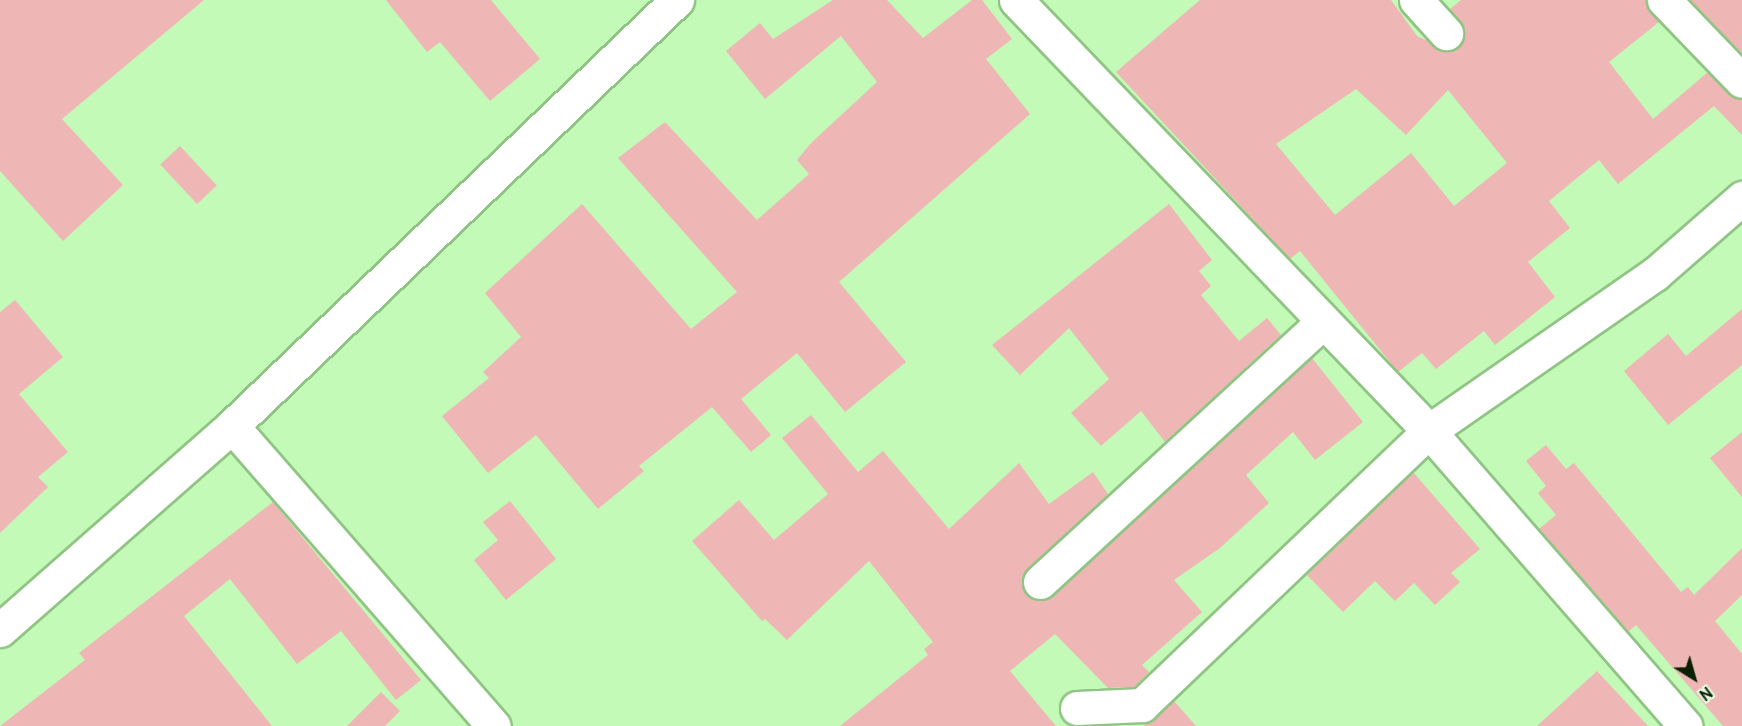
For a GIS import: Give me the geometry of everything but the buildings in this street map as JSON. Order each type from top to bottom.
[{"type":"street","points":[[0,630],[232,426],[677,0]]},
{"type":"street","points":[[1016,0],[1322,323],[1429,431],[1685,726]]},
{"type":"street","points":[[1416,0],[1446,33]]},
{"type":"street","points":[[1664,0],[1742,81]]},
{"type":"street","points":[[1077,708],[1142,705],[1429,431],[1655,274],[1742,198]]},
{"type":"street","points":[[1040,582],[1322,323]]},
{"type":"street","points":[[232,426],[494,726]]}]
